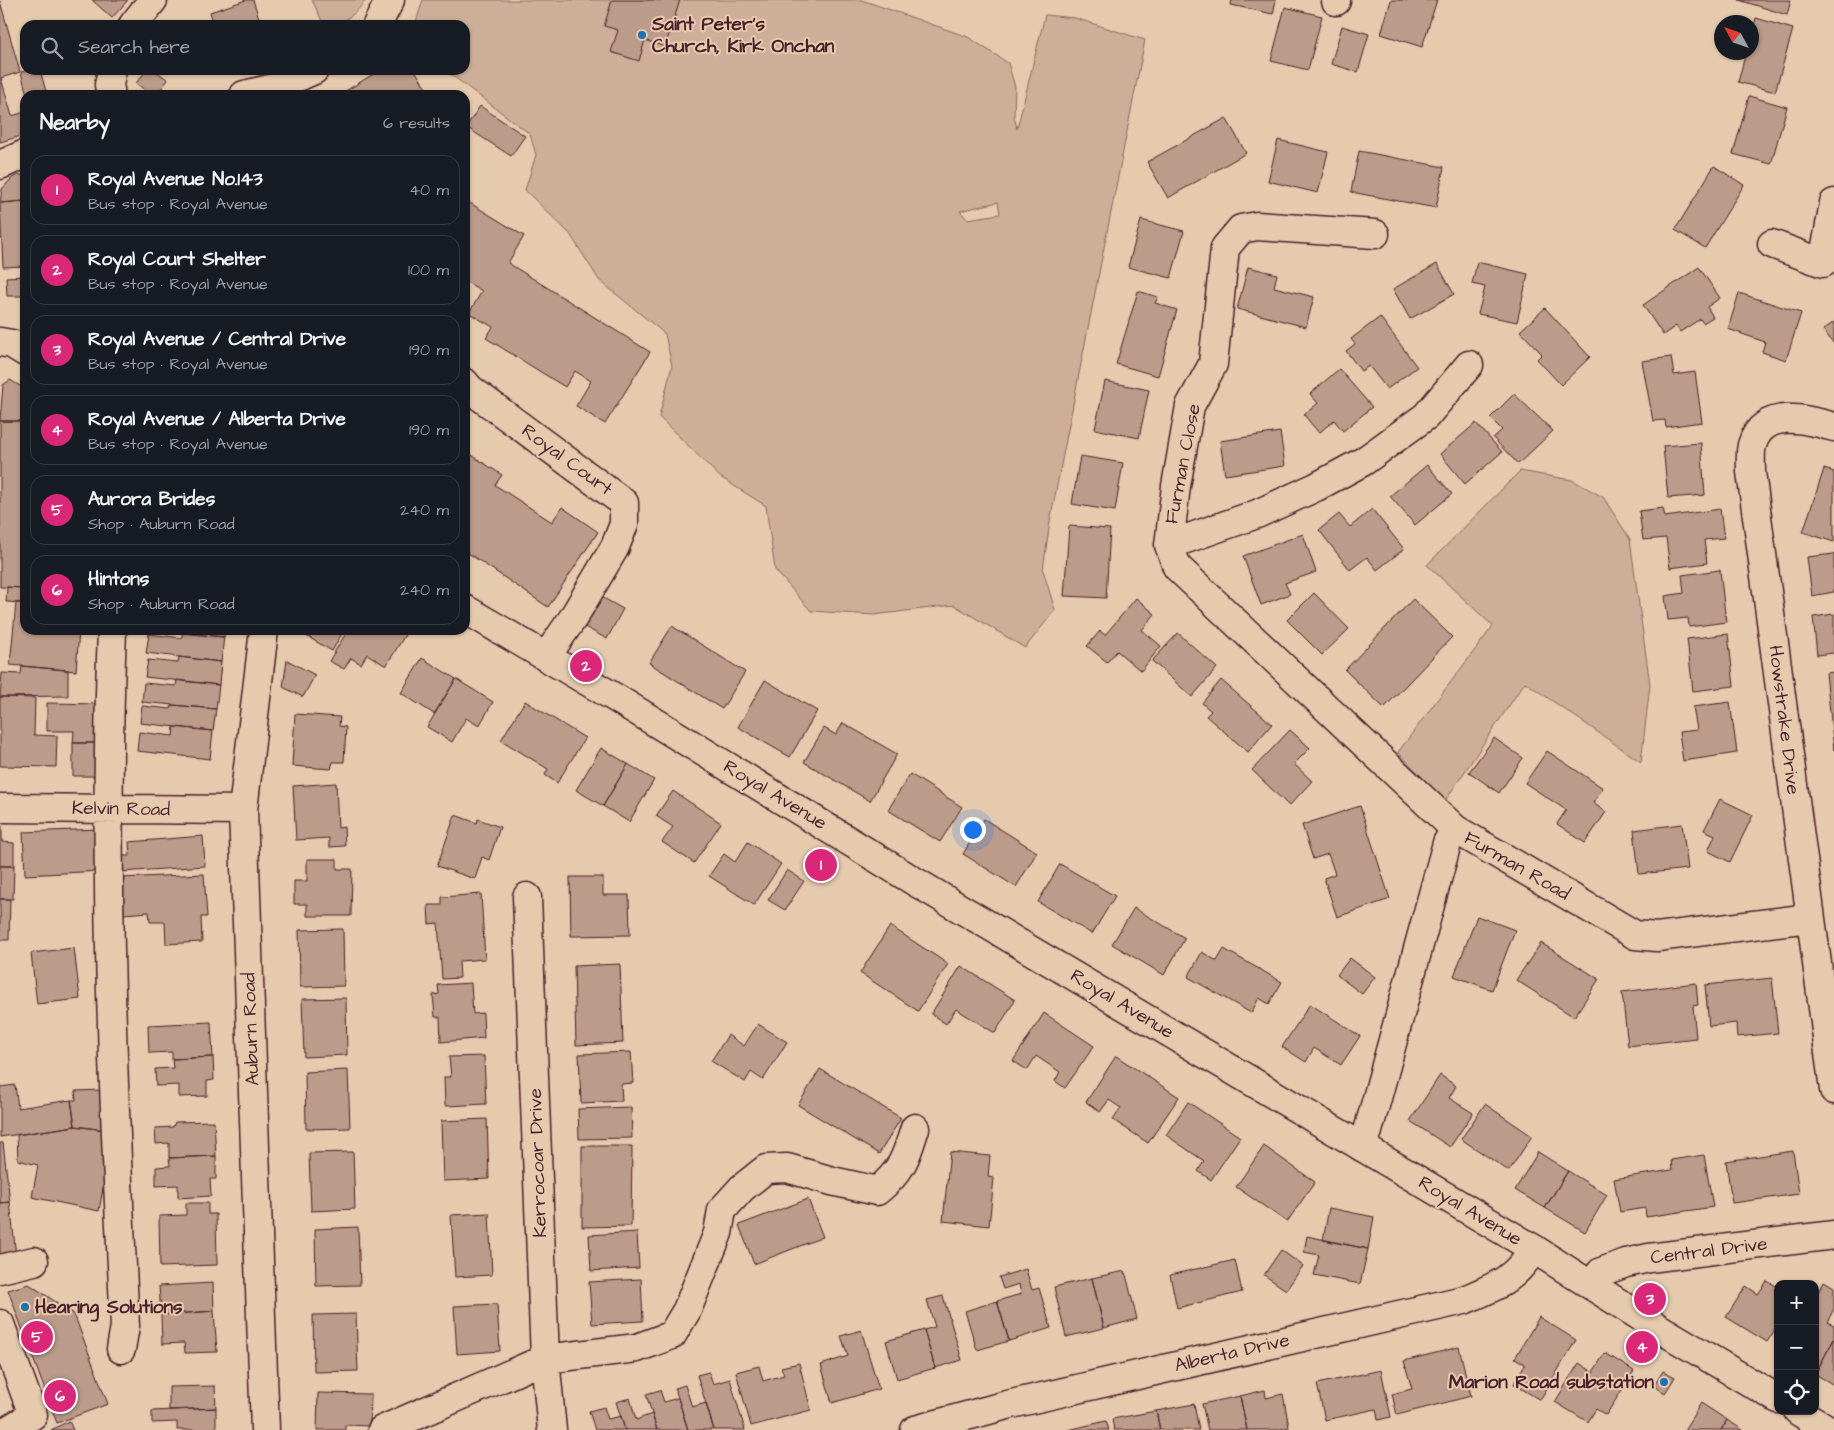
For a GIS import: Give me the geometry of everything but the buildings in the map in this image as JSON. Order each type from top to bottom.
[{"type":"street","points":[[137,20],[153,0]]},
{"type":"street","points":[[380,20],[390,0]]},
{"type":"street","points":[[110,90],[111,75]]},
{"type":"street","points":[[265,90],[303,75]]},
{"type":"street","points":[[0,165],[20,156]]},
{"type":"street","points":[[1772,244],[1823,263],[1834,203]]},
{"type":"street","name":"Furman Close","points":[[1375,234],[1257,226],[1241,229],[1225,248],[1213,364],[1190,406],[1176,486],[1169,545],[1177,567],[1455,829]]},
{"type":"street","points":[[0,342],[12,344],[20,349]]},
{"type":"street","name":"Furman Close","points":[[1169,545],[1257,514],[1316,487],[1364,461],[1426,416],[1469,365]]},
{"type":"street","name":"Royal Court","points":[[470,389],[624,503],[624,524],[615,547],[573,618],[546,658]]},
{"type":"street","name":"Howstrake Drive","points":[[1834,427],[1802,418],[1780,418],[1761,429],[1752,445],[1751,472],[1834,1090]]},
{"type":"street","name":"Royal Avenue","points":[[470,612],[914,880],[1534,1250],[1774,1397]]},
{"type":"street","points":[[112,635],[108,808],[117,1174],[125,1326],[120,1349]]},
{"type":"street","name":"Auburn Road","points":[[263,635],[243,810],[265,1430]]},
{"type":"street","name":"Kelvin Road","points":[[0,808],[243,810]]},
{"type":"street","name":"Furman Road","points":[[1362,1147],[1447,843],[1455,829],[1635,935],[1657,937],[1810,918]]},
{"type":"street","name":"Kerrocoar Drive","points":[[527,896],[545,1358],[552,1430]]},
{"type":"street","points":[[382,1430],[545,1358],[637,1348],[672,1335],[687,1310],[718,1233],[722,1210],[742,1188],[766,1170],[787,1168],[876,1191],[893,1178],[904,1163],[915,1128]]},
{"type":"street","name":"Central Drive","points":[[1592,1286],[1601,1272],[1626,1263],[1649,1258],[1834,1235]]},
{"type":"street","name":"Alberta Drive","points":[[915,1430],[1007,1405],[1464,1300],[1502,1284],[1521,1269],[1534,1250]]},
{"type":"street","points":[[0,1269],[34,1261]]},
{"type":"street","points":[[0,1324],[33,1415],[8,1430]]},
{"type":"street","points":[[1805,1415],[1829,1430]]},
{"type":"shaded area","points":[[312,0],[366,0],[358,10],[345,20],[322,20]]},
{"type":"shaded area","points":[[423,0],[862,0],[968,37],[1008,63],[1015,87],[1014,116],[1017,129],[1045,15],[1075,18],[1145,40],[1050,521],[1043,570],[1055,610],[1025,648],[954,605],[874,615],[811,611],[775,570],[766,506],[720,477],[659,417],[672,366],[665,334],[599,280],[570,234],[525,190],[536,155],[530,134],[452,75],[470,75],[470,20],[417,20]],"holes":[[[998,202],[1000,214],[967,219],[960,211]]]},
{"type":"shaded area","points":[[1520,471],[1572,480],[1603,497],[1630,539],[1650,685],[1641,762],[1525,682],[1445,801],[1398,752],[1493,626],[1427,565]]},
{"type":"place","name":"Saint Peter's Church, Kirk Onchan","points":[[642,35]]},
{"type":"place","name":"Royal Court Shelter","points":[[586,666]]},
{"type":"place","name":"Royal Avenue No.143","points":[[821,865]]},
{"type":"place","name":"Royal Avenue / Central Drive","points":[[1650,1299]]},
{"type":"place","name":"Hearing Solutions","points":[[25,1307]]},
{"type":"place","name":"Aurora Brides","points":[[37,1337]]},
{"type":"place","name":"Royal Avenue / Alberta Drive","points":[[1642,1347]]},
{"type":"place","name":"Marion Road substation","points":[[1664,1382]]},
{"type":"place","name":"Hintons","points":[[60,1396]]}]
